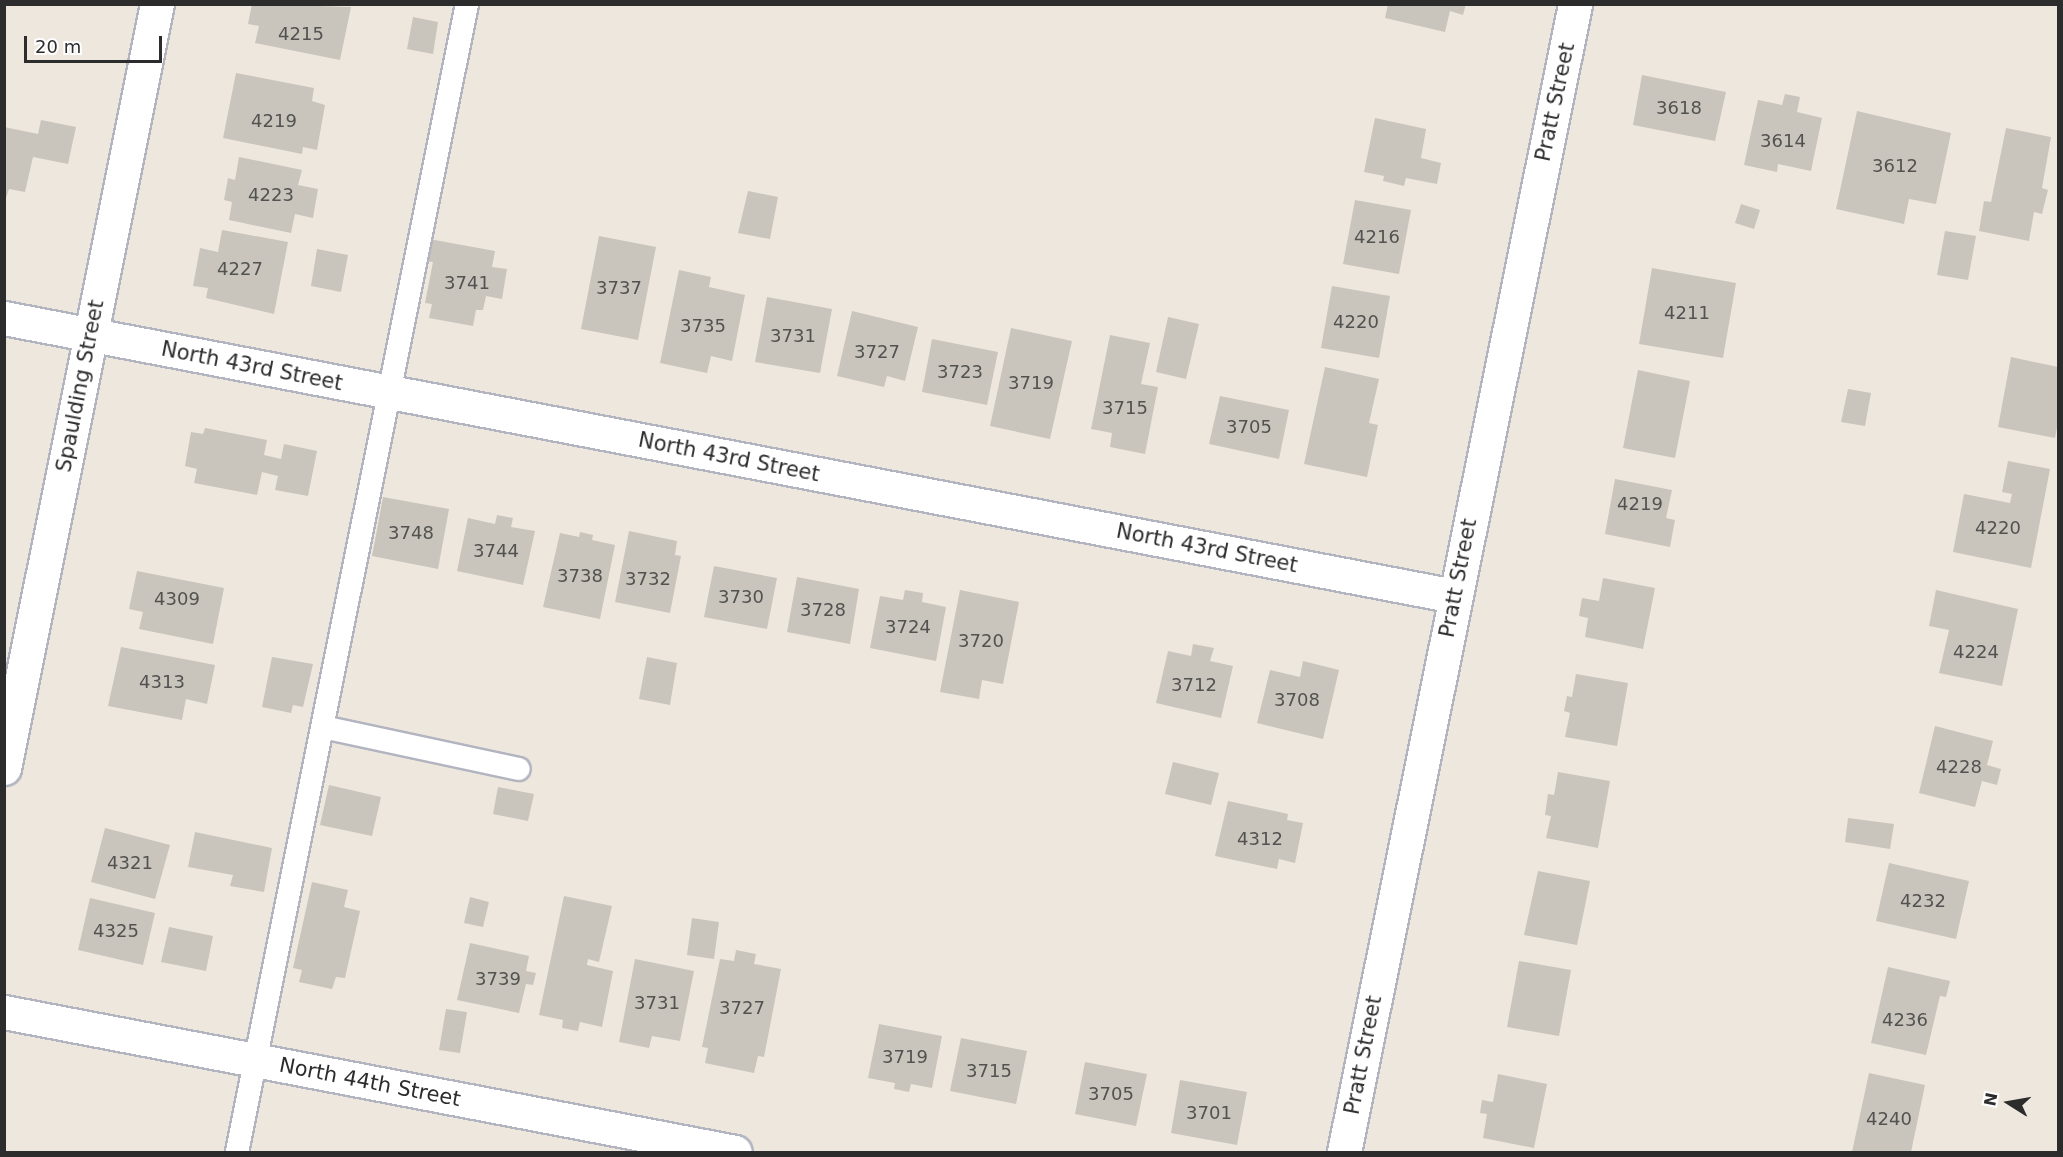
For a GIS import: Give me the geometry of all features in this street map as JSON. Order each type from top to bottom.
[{"type":"street","name":"Spaulding Street","points":[[4,768],[157,4]]},
{"type":"street","name":"Pratt Street","points":[[1344,1152],[1454,596],[1575,4]]},
{"type":"street","name":"North 43rd Street","points":[[4,318],[1454,596]]},
{"type":"street","name":"North 44th Street","points":[[4,1012],[735,1152]]},
{"type":"lane","points":[[237,1152],[467,4]]},
{"type":"lane","points":[[323,727],[519,769]]},
{"type":"building","points":[[252,4],[351,7],[340,60],[255,43],[259,26],[248,24]]},
{"type":"building","points":[[1388,4],[1466,4],[1463,15],[1450,11],[1445,32],[1385,18]]},
{"type":"building","points":[[413,17],[438,22],[433,54],[407,49]]},
{"type":"building","points":[[236,73],[314,88],[312,101],[325,105],[317,150],[303,147],[302,154],[223,138]]},
{"type":"building","points":[[1642,75],[1726,92],[1715,141],[1633,125]]},
{"type":"building","points":[[1785,94],[1800,97],[1797,112],[1822,118],[1811,171],[1778,164],[1777,172],[1744,165],[1758,100],[1782,105]]},
{"type":"building","points":[[1857,111],[1951,133],[1936,204],[1909,199],[1904,224],[1836,209]]},
{"type":"building","points":[[1375,118],[1426,129],[1421,158],[1441,163],[1437,184],[1406,178],[1404,186],[1383,181],[1384,176],[1364,172]]},
{"type":"building","points":[[41,120],[76,127],[68,164],[33,157],[25,192],[9,189],[4,204],[4,127],[38,134]]},
{"type":"building","points":[[2006,128],[2051,137],[2042,188],[2048,190],[2042,214],[2034,212],[2029,241],[1979,231],[1984,201],[1991,202]]},
{"type":"building","points":[[239,157],[302,170],[298,185],[318,189],[313,218],[295,214],[291,233],[229,220],[232,202],[224,200],[228,178],[235,180]]},
{"type":"building","points":[[748,191],[778,197],[770,239],[738,233]]},
{"type":"building","points":[[1355,200],[1411,210],[1399,274],[1343,264]]},
{"type":"building","points":[[1741,204],[1760,210],[1754,229],[1735,223]]},
{"type":"building","points":[[222,230],[288,242],[274,314],[206,298],[208,288],[193,286],[200,248],[218,252]]},
{"type":"building","points":[[1945,231],[1976,236],[1968,280],[1937,275]]},
{"type":"building","points":[[599,236],[656,247],[638,340],[581,329]]},
{"type":"building","points":[[429,239],[495,251],[492,267],[507,269],[502,299],[486,296],[483,310],[476,310],[473,326],[429,318],[432,304],[425,303],[433,262],[425,261]]},
{"type":"building","points":[[317,249],[348,255],[341,292],[311,286]]},
{"type":"building","points":[[1652,268],[1736,283],[1723,358],[1639,344]]},
{"type":"building","points":[[679,270],[711,277],[709,287],[745,295],[732,361],[711,356],[707,373],[660,363]]},
{"type":"building","points":[[1332,286],[1390,296],[1379,358],[1321,348]]},
{"type":"building","points":[[767,297],[832,309],[820,373],[755,362]]},
{"type":"building","points":[[852,311],[918,327],[905,381],[887,376],[884,387],[837,376]]},
{"type":"building","points":[[1168,317],[1199,324],[1186,379],[1156,372]]},
{"type":"building","points":[[1011,328],[1072,341],[1050,439],[990,426]]},
{"type":"building","points":[[1110,335],[1150,343],[1141,384],[1158,387],[1145,454],[1110,447],[1112,433],[1091,429]]},
{"type":"building","points":[[932,339],[998,352],[987,405],[922,392]]},
{"type":"building","points":[[2011,357],[2058,367],[2058,422],[2055,438],[1998,427]]},
{"type":"building","points":[[1325,367],[1379,379],[1369,423],[1378,425],[1367,477],[1304,464]]},
{"type":"building","points":[[1638,370],[1690,381],[1675,458],[1623,448]]},
{"type":"building","points":[[1848,389],[1871,393],[1865,426],[1841,422]]},
{"type":"building","points":[[1220,396],[1289,410],[1279,459],[1209,444]]},
{"type":"building","points":[[205,428],[267,440],[264,455],[281,459],[284,444],[317,451],[308,496],[275,490],[278,476],[262,472],[257,495],[194,483],[197,469],[185,466],[191,432],[203,434]]},
{"type":"building","points":[[2008,461],[2050,469],[2031,568],[1953,552],[1964,494],[2010,503],[2012,494],[2002,492]]},
{"type":"building","points":[[1615,479],[1672,490],[1666,518],[1675,520],[1670,547],[1605,534]]},
{"type":"building","points":[[383,497],[449,509],[438,569],[372,556]]},
{"type":"building","points":[[497,515],[513,518],[511,527],[535,531],[523,585],[457,571],[468,518],[495,524]]},
{"type":"building","points":[[629,531],[677,541],[675,555],[681,556],[670,613],[615,602]]},
{"type":"building","points":[[580,532],[593,535],[592,540],[615,545],[600,619],[543,607],[560,533],[579,537]]},
{"type":"building","points":[[714,566],[777,578],[767,629],[704,617]]},
{"type":"building","points":[[137,571],[224,588],[213,644],[139,629],[143,612],[129,609]]},
{"type":"building","points":[[797,577],[859,589],[850,644],[787,632]]},
{"type":"building","points":[[1603,578],[1655,588],[1643,649],[1585,637],[1588,618],[1579,616],[1582,598],[1599,601]]},
{"type":"building","points":[[905,590],[923,593],[922,602],[946,607],[936,661],[870,648],[880,596],[903,600]]},
{"type":"building","points":[[960,590],[1019,602],[1003,684],[982,680],[979,699],[940,692]]},
{"type":"building","points":[[1936,590],[2018,609],[2002,686],[1939,673],[1949,630],[1929,626]]},
{"type":"building","points":[[1193,644],[1214,648],[1210,661],[1233,666],[1221,718],[1156,703],[1168,651],[1191,656]]},
{"type":"building","points":[[121,647],[215,665],[207,704],[186,699],[182,720],[108,706]]},
{"type":"building","points":[[272,657],[313,664],[303,707],[293,705],[291,713],[262,707]]},
{"type":"building","points":[[647,657],[677,663],[670,705],[639,699]]},
{"type":"building","points":[[1303,661],[1339,670],[1323,739],[1257,723],[1270,670],[1300,677]]},
{"type":"building","points":[[1576,674],[1628,683],[1617,746],[1565,737],[1570,713],[1564,711],[1567,696],[1572,697]]},
{"type":"building","points":[[1935,726],[1993,741],[1987,765],[2001,769],[1997,785],[1982,781],[1975,807],[1919,793]]},
{"type":"building","points":[[1173,762],[1219,773],[1211,805],[1165,794]]},
{"type":"building","points":[[1558,772],[1610,781],[1598,848],[1546,838],[1551,816],[1545,815],[1548,794],[1554,795]]},
{"type":"building","points":[[329,785],[381,797],[372,836],[320,825]]},
{"type":"building","points":[[498,787],[534,794],[528,821],[493,814]]},
{"type":"building","points":[[1228,801],[1288,814],[1287,820],[1303,823],[1295,863],[1279,859],[1277,869],[1215,856]]},
{"type":"building","points":[[1848,818],[1894,824],[1890,849],[1845,842]]},
{"type":"building","points":[[105,828],[170,845],[155,899],[91,882]]},
{"type":"building","points":[[195,832],[272,848],[264,892],[230,886],[233,875],[188,867]]},
{"type":"building","points":[[1889,863],[1969,881],[1956,939],[1876,921]]},
{"type":"building","points":[[1538,871],[1590,881],[1577,945],[1524,935]]},
{"type":"building","points":[[312,882],[348,890],[344,907],[360,911],[345,978],[336,977],[332,989],[299,982],[302,970],[293,968]]},
{"type":"building","points":[[564,896],[612,906],[599,962],[588,959],[587,965],[613,971],[602,1027],[580,1022],[578,1031],[562,1028],[563,1020],[539,1015]]},
{"type":"building","points":[[470,897],[489,902],[483,927],[464,923]]},
{"type":"building","points":[[90,898],[155,913],[143,965],[78,950]]},
{"type":"building","points":[[692,918],[719,922],[714,959],[687,955]]},
{"type":"building","points":[[169,927],[213,936],[206,971],[161,962]]},
{"type":"building","points":[[470,943],[529,956],[526,971],[536,973],[533,985],[526,984],[519,1013],[457,1000]]},
{"type":"building","points":[[736,950],[756,954],[754,964],[781,969],[764,1057],[758,1056],[754,1073],[705,1063],[708,1048],[702,1047],[720,959],[734,961]]},
{"type":"building","points":[[635,959],[694,971],[680,1041],[652,1036],[649,1048],[619,1042]]},
{"type":"building","points":[[1519,961],[1571,970],[1559,1036],[1507,1027]]},
{"type":"building","points":[[1888,967],[1950,981],[1946,997],[1940,996],[1926,1055],[1871,1043]]},
{"type":"building","points":[[446,1009],[467,1012],[460,1053],[439,1050]]},
{"type":"building","points":[[879,1024],[942,1036],[932,1088],[911,1084],[909,1092],[894,1089],[895,1083],[868,1078]]},
{"type":"building","points":[[961,1038],[1027,1051],[1016,1104],[950,1091]]},
{"type":"building","points":[[1085,1062],[1147,1074],[1136,1126],[1075,1114]]},
{"type":"building","points":[[1869,1073],[1925,1085],[1911,1152],[1852,1152]]},
{"type":"building","points":[[1498,1074],[1547,1084],[1534,1148],[1483,1138],[1487,1114],[1480,1113],[1482,1100],[1493,1102]]},
{"type":"building","points":[[1180,1080],[1247,1092],[1237,1145],[1171,1133]]}]
